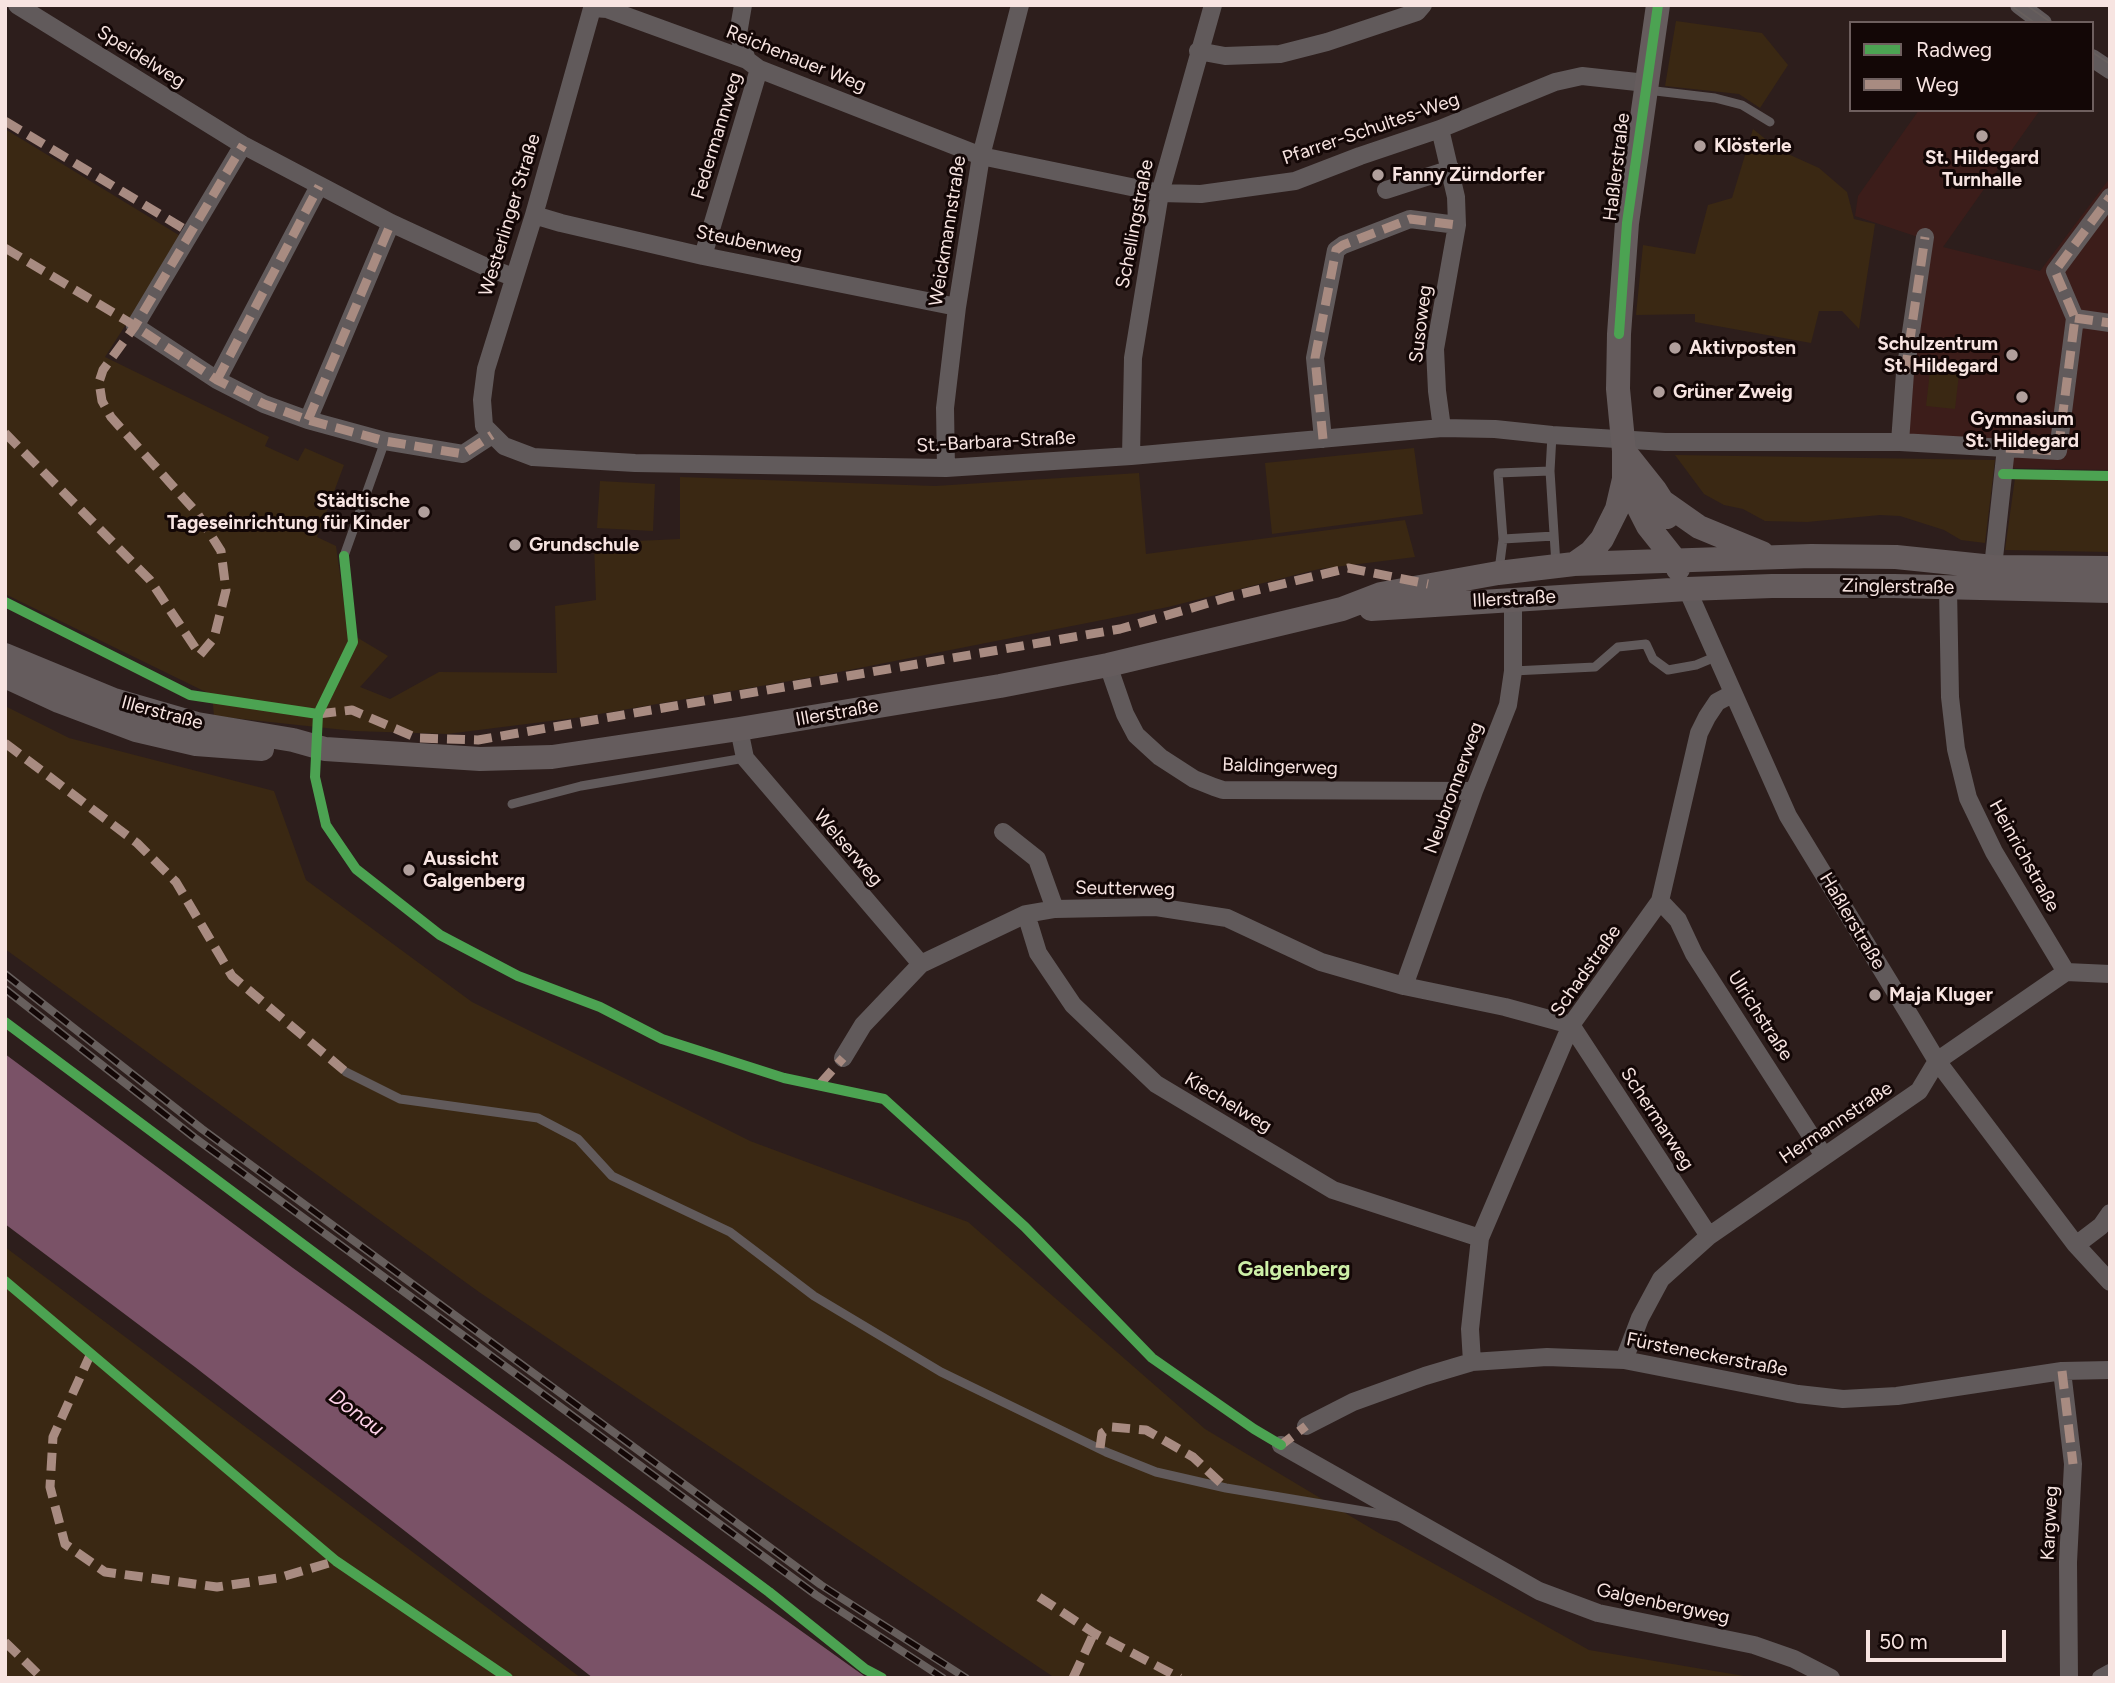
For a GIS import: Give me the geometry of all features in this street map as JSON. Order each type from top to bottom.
[{"type":"main road","name":"Haßlerstraße","points":[[1658,5],[1627,223],[1618,389],[1624,479],[1648,526],[1675,560]]},
{"type":"main road","name":"Haßlerstraße","points":[[1622,445],[1662,501],[1670,526],[1675,560],[1687,589]]},
{"type":"main road","points":[[1565,566],[1591,552],[1602,539],[1617,509],[1624,479]]},
{"type":"main road","points":[[1662,501],[1680,515],[1717,536],[1773,557]]},
{"type":"main road","name":"Zinglerstraße","points":[[1675,560],[1896,557],[1993,567],[2110,568]]},
{"type":"main road","name":"Illerstraße","points":[[5,676],[59,701],[136,730],[196,744],[292,752],[325,749],[480,759],[552,757],[1000,686],[1108,665],[1342,609],[1381,594],[1499,573],[1565,566],[1675,560]]},
{"type":"main road","name":"Zinglerstraße","points":[[1687,589],[1894,586],[2110,591]]},
{"type":"main road","name":"Illerstraße","points":[[1342,609],[1687,589]]},
{"type":"main road","name":"Illerstraße","points":[[5,655],[114,700],[197,724],[293,740],[325,749]]},
{"type":"street","name":"Speidelweg","points":[[17,5],[243,145],[391,223],[513,277]]},
{"type":"street","points":[[743,5],[738,34],[753,64]]},
{"type":"street","name":"Weickmannstraße","points":[[946,468],[945,408],[957,307],[981,156],[1020,5]]},
{"type":"street","name":"Schellingstraße","points":[[1131,456],[1133,358],[1160,192],[1213,5]]},
{"type":"street","points":[[1198,51],[1225,56],[1280,54],[1327,42],[1417,12],[1423,5]]},
{"type":"street","points":[[2019,5],[2040,21]]},
{"type":"street","name":"Reichenauer Weg","points":[[593,6],[753,64],[981,156]]},
{"type":"street","name":"Westerlinger Straße","points":[[492,435],[484,426],[482,400],[486,369],[534,215],[593,6]]},
{"type":"street","points":[[2094,59],[2110,70]]},
{"type":"street","name":"Federmannweg","points":[[704,256],[753,64]]},
{"type":"street","name":"Pfarrer-Schultes-Weg","points":[[981,156],[1160,192],[1201,194],[1295,181],[1440,129],[1555,82],[1582,76],[1646,86]]},
{"type":"street","name":"Susoweg","points":[[1440,129],[1456,197],[1457,225],[1435,349],[1442,428]]},
{"type":"street","points":[[243,145],[135,326],[217,380],[264,404],[307,421],[385,441],[463,454],[492,435]]},
{"type":"street","points":[[1386,190],[1451,169]]},
{"type":"street","points":[[217,380],[319,186]]},
{"type":"street","points":[[1622,445],[1665,442],[1900,442],[2058,451],[2075,317],[2055,271],[2110,197]]},
{"type":"street","name":"Steubenweg","points":[[534,215],[704,256],[957,307]]},
{"type":"street","points":[[1323,439],[1315,358],[1336,250],[1410,219],[1457,225]]},
{"type":"street","points":[[307,421],[391,223]]},
{"type":"street","points":[[1900,442],[1905,373],[1925,237]]},
{"type":"street","points":[[2075,317],[2110,323]]},
{"type":"street","name":"St.-Barbara-Straße","points":[[492,435],[504,446],[533,457],[635,463],[946,468],[1131,456],[1442,428],[1495,429],[1622,445]]},
{"type":"street","points":[[1993,567],[2006,448]]},
{"type":"street","name":"Heinrichstraße","points":[[1948,588],[1950,696],[1956,749],[1968,798],[1994,852],[2066,972]]},
{"type":"street","name":"Haßlerstraße","points":[[1687,589],[1788,816],[1937,1061],[2076,1245],[2110,1282]]},
{"type":"street","name":"Neubronnerweg","points":[[1404,986],[1508,705],[1513,671],[1513,599]]},
{"type":"street","name":"Baldingerweg","points":[[1108,665],[1125,714],[1136,735],[1160,757],[1194,779],[1214,787],[1223,790],[1474,792]]},
{"type":"street","name":"Schadstraße","points":[[1472,1362],[1470,1329],[1480,1238],[1571,1025],[1660,901],[1699,733],[1717,702],[1732,694]]},
{"type":"street","points":[[739,729],[744,758]]},
{"type":"street","name":"Welserweg","points":[[744,758],[921,964]]},
{"type":"street","points":[[1003,832],[1037,859],[1055,909]]},
{"type":"street","name":"Ulrichstraße","points":[[1660,901],[1678,920],[1694,954],[1824,1156]]},
{"type":"street","name":"Seutterweg","points":[[843,1058],[863,1025],[921,964],[1026,914],[1055,909],[1156,907],[1227,918],[1321,962],[1404,986],[1505,1007],[1571,1025]]},
{"type":"street","name":"Kiechelweg","points":[[1026,914],[1038,953],[1073,1005],[1156,1084],[1333,1190],[1480,1238]]},
{"type":"street","points":[[2066,972],[2110,974]]},
{"type":"street","name":"Hermannstraße","points":[[1624,1360],[1640,1318],[1661,1279],[1709,1236],[1919,1091],[1937,1061],[2066,972]]},
{"type":"street","name":"Schermarweg","points":[[1571,1025],[1709,1236]]},
{"type":"street","points":[[2076,1245],[2101,1226],[2110,1213]]},
{"type":"street","name":"Fürsteneckerstraße","points":[[1306,1426],[1353,1402],[1472,1362],[1547,1357],[1624,1360],[1798,1394],[1843,1399],[1897,1396],[2062,1371],[2110,1370]]},
{"type":"street","name":"Kargweg","points":[[2062,1371],[2073,1464],[2068,1562],[2069,1678]]},
{"type":"street","name":"Galgenbergweg","points":[[1280,1445],[1539,1591],[1611,1616],[1754,1646],[1794,1659],[1831,1678]]},
{"type":"street","points":[[2101,1678],[2110,1673]]},
{"type":"lane","points":[[1646,86],[1733,102],[1770,122]]},
{"type":"lane","points":[[1552,435],[1550,471],[1554,536],[1565,566]]},
{"type":"lane","points":[[344,556],[385,441]]},
{"type":"lane","points":[[1499,573],[1503,539],[1499,473],[1550,471]]},
{"type":"lane","points":[[1503,539],[1554,536]]},
{"type":"lane","points":[[1513,671],[1595,667],[1618,647],[1646,644],[1653,659],[1668,670],[1696,665],[1716,657]]},
{"type":"lane","points":[[512,804],[581,786],[744,758]]},
{"type":"lane","name":"Galgenbergweg","points":[[346,1072],[400,1099],[538,1118],[578,1139],[612,1176],[730,1231],[814,1296],[941,1371],[1156,1472],[1242,1491],[1416,1520]]},
{"type":"shaded area","points":[[1676,21],[1762,33],[1788,65],[1760,108],[1739,94],[1665,86]]},
{"type":"shaded area","name":"Schulzentrum St. Hildegard","points":[[1918,112],[2039,112],[1943,247],[2040,271],[2110,178],[2110,470],[2013,468],[2011,443],[1905,438],[1921,238],[1855,216],[1858,196]]},
{"type":"shaded area","points":[[5,129],[182,237],[105,357],[269,437],[265,446],[298,461],[305,448],[344,465],[317,537],[336,546],[348,632],[388,656],[360,687],[390,699],[439,672],[557,673],[555,606],[596,600],[594,543],[680,539],[680,477],[935,486],[1139,473],[1146,554],[1405,520],[1415,557],[1319,569],[1168,607],[824,675],[582,717],[447,734],[354,731],[214,716],[212,695],[5,594]]},
{"type":"shaded area","points":[[1753,129],[1779,150],[1819,168],[1847,192],[1854,219],[1875,224],[1859,329],[1842,311],[1819,311],[1811,343],[1695,322],[1695,314],[1636,315],[1643,245],[1695,254],[1708,205],[1732,198]]},
{"type":"shaded area","points":[[1930,371],[1959,374],[1955,409],[1926,406]]},
{"type":"shaded area","points":[[1414,448],[1423,514],[1272,534],[1265,463]]},
{"type":"shaded area","points":[[1675,455],[1995,460],[1985,543],[1961,540],[1944,530],[1900,516],[1880,515],[1807,522],[1765,521],[1704,494]]},
{"type":"shaded area","points":[[2016,471],[2110,473],[2110,552],[2005,550]]},
{"type":"shaded area","points":[[600,481],[655,484],[653,531],[597,528]]},
{"type":"shaded area","points":[[5,706],[69,738],[274,791],[306,880],[472,1002],[750,1141],[968,1222],[1205,1429],[1377,1532],[1589,1650],[1756,1678],[1055,1678],[479,1292],[5,949]]},
{"type":"shaded area","points":[[5,1247],[581,1678],[5,1678]]},
{"type":"water","name":"Donau","points":[[5,1054],[293,1268],[867,1678],[593,1678],[195,1367],[5,1224]]},
{"type":"tram line","points":[[2010,5],[2032,21]]},
{"type":"tram line","points":[[2029,7],[2049,21]]},
{"type":"tram line","points":[[2094,53],[2110,64]]},
{"type":"railway","points":[[5,974],[202,1129],[821,1585],[966,1678]]},
{"type":"railway","points":[[5,989],[195,1138],[816,1595],[943,1678]]},
{"type":"marked path","points":[[5,121],[191,233]]},
{"type":"marked path","points":[[5,433],[150,580],[200,655],[214,638],[226,590],[221,551],[197,513],[111,417],[102,401],[99,382],[103,370],[135,326],[243,145]]},
{"type":"marked path","points":[[217,380],[319,186]]},
{"type":"marked path","points":[[2006,448],[2058,451],[2075,318],[2055,271],[2110,197]]},
{"type":"marked path","points":[[1323,439],[1315,358],[1336,250],[1410,219],[1457,225]]},
{"type":"marked path","points":[[308,420],[391,223]]},
{"type":"marked path","points":[[1905,373],[1925,237]]},
{"type":"marked path","points":[[5,248],[127,321],[217,380],[264,404],[308,420],[385,441],[463,454],[492,435]]},
{"type":"marked path","points":[[2075,318],[2110,323]]},
{"type":"marked path","points":[[318,714],[352,710],[417,738],[478,740],[1120,629],[1229,597],[1348,568],[1428,584]]},
{"type":"marked path","points":[[5,743],[137,843],[176,882],[232,976],[346,1072]]},
{"type":"marked path","points":[[820,1084],[843,1058]]},
{"type":"marked path","points":[[91,1353],[53,1437],[50,1487],[65,1544],[105,1572],[217,1587],[278,1578],[336,1561]]},
{"type":"marked path","points":[[2062,1371],[2073,1464]]},
{"type":"marked path","points":[[1277,1443],[1281,1445],[1306,1426]]},
{"type":"marked path","points":[[1100,1448],[1102,1433],[1111,1427],[1146,1430],[1193,1457],[1226,1488]]},
{"type":"marked path","points":[[1039,1597],[1094,1633],[1180,1678]]},
{"type":"marked path","points":[[1073,1678],[1094,1633]]},
{"type":"marked path","points":[[5,1642],[42,1678]]},
{"type":"cycle path","points":[[1619,334],[1627,223],[1658,5]]},
{"type":"cycle path","points":[[2003,474],[2110,476]]},
{"type":"cycle path","points":[[318,714],[353,642],[344,556]]},
{"type":"cycle path","points":[[5,602],[190,695],[318,714],[315,777],[326,825],[356,869],[440,935],[518,976],[600,1007],[662,1039],[784,1078],[884,1099],[1025,1227],[1152,1358],[1281,1445]]},
{"type":"cycle path","points":[[5,1022],[769,1592],[865,1669],[882,1678]]},
{"type":"cycle path","points":[[5,1281],[336,1561],[508,1678]]},
{"type":"place","name":"St. Hildegard Turnhalle","points":[[1982,136]]},
{"type":"place","name":"Klösterle","points":[[1700,146]]},
{"type":"place","name":"Fanny Zürndorfer","points":[[1378,175]]},
{"type":"place","name":"Aktivposten","points":[[1675,348]]},
{"type":"place","name":"Schulzentrum St. Hildegard","points":[[2012,355]]},
{"type":"place","name":"Grüner Zweig","points":[[1659,392]]},
{"type":"place","name":"Gymnasium St. Hildegard","points":[[2022,397]]},
{"type":"place","name":"Städtische Tageseinrichtung für Kinder","points":[[424,512]]},
{"type":"place","name":"Grundschule","points":[[515,545]]},
{"type":"place","name":"Aussicht Galgenberg","points":[[409,870]]},
{"type":"place","name":"Maja Kluger","points":[[1875,995]]},
{"type":"district","name":"Galgenberg","points":[[1294,1270]]}]
